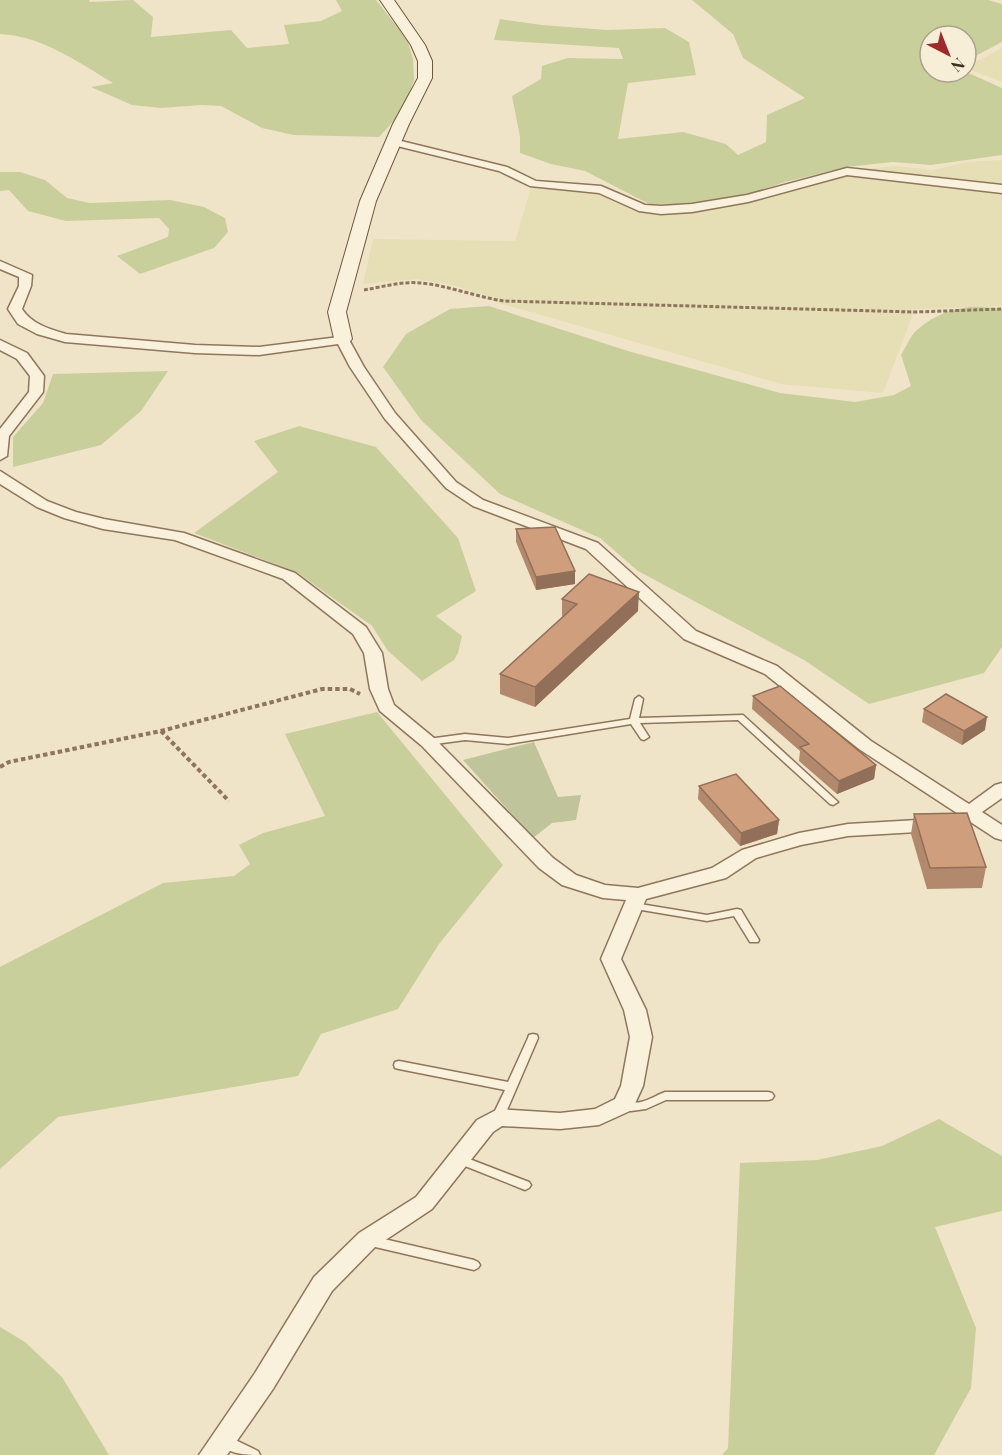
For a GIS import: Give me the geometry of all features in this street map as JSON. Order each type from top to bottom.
[{"type":"street","points":[[387,0],[418,45],[425,61],[425,78],[393,142],[368,201],[337,312],[342,339],[357,367],[390,416],[451,485],[478,503],[592,546],[690,635],[771,670],[865,745],[1002,834]]},
{"type":"street","points":[[393,142],[503,169],[534,183],[601,189],[643,208],[661,210],[692,208],[748,198],[847,171],[1002,189]]},
{"type":"street","points":[[0,265],[26,275],[25,286],[15,309],[23,321],[42,331],[65,338],[240,351],[268,350],[342,339]]},
{"type":"street","points":[[0,344],[22,356],[38,376],[36,392],[2,436],[0,456]]},
{"type":"street","points":[[0,476],[33,499],[70,515],[103,524],[178,536],[289,576],[360,631],[373,653],[379,690],[386,707],[428,742],[546,863],[569,880],[603,891],[636,900],[719,873],[749,854],[800,839],[848,830],[977,817],[1002,789]]},
{"type":"street","points":[[217,1447],[264,1381],[323,1284],[367,1240],[424,1203],[485,1126],[498,1117],[560,1121],[599,1117],[624,1104],[632,1086],[641,1037],[635,1010],[611,959],[636,900]]},
{"type":"lane","points":[[639,699],[634,721],[644,737]]},
{"type":"lane","points":[[428,742],[465,737],[508,741],[634,721],[740,717],[833,801]]},
{"type":"lane","points":[[636,900],[707,918],[737,912],[754,940]]},
{"type":"lane","points":[[498,1117],[533,1038]]},
{"type":"lane","points":[[399,1065],[511,1087]]},
{"type":"lane","points":[[624,1104],[631,1107],[642,1106],[665,1096],[768,1096]]},
{"type":"lane","points":[[459,1159],[525,1185]]},
{"type":"lane","points":[[367,1240],[474,1265]]},
{"type":"lane","points":[[217,1447],[253,1455]]},
{"type":"path","points":[[342,294],[405,283],[422,283],[477,297],[504,301],[915,312],[1002,309]]},
{"type":"path","points":[[0,767],[9,762],[161,731],[322,689],[350,689],[386,707]]},
{"type":"path","points":[[161,731],[229,801]]},
{"type":"shaded area","points":[[1002,48],[1002,82],[978,73],[978,61]]},
{"type":"shaded area","points":[[1002,160],[1002,185],[865,169],[896,166],[933,170],[967,162]]},
{"type":"shaded area","points":[[852,173],[1002,191],[1002,306],[915,309],[883,393],[781,384],[499,303],[484,295],[452,285],[417,279],[363,284],[373,239],[515,241],[532,184],[613,196],[637,210],[665,215],[776,195]]},
{"type":"green space","points":[[0,0],[89,0],[90,2],[133,0],[153,17],[151,37],[231,30],[247,48],[289,44],[284,25],[321,21],[342,11],[336,0],[376,0],[407,39],[413,59],[414,80],[402,112],[379,137],[294,135],[262,128],[221,106],[161,108],[132,105],[91,87],[113,83],[59,51],[30,40],[0,34]]},
{"type":"green space","points":[[692,0],[988,0],[1002,4],[1002,42],[978,55],[978,24],[918,24],[918,84],[978,84],[978,77],[1002,88],[1002,155],[931,165],[893,162],[846,167],[785,182],[737,198],[683,205],[649,204],[585,171],[551,164],[520,153],[520,137],[512,96],[541,79],[542,66],[568,58],[623,59],[619,48],[494,40],[500,19],[607,30],[665,28],[689,42],[696,75],[628,83],[618,139],[683,132],[726,144],[738,155],[766,142],[767,115],[805,98],[743,58],[733,34]]},
{"type":"green space","points":[[0,172],[20,172],[45,180],[67,198],[90,203],[170,200],[204,207],[225,218],[228,232],[214,248],[140,274],[117,256],[168,237],[169,229],[159,218],[66,221],[28,211],[9,190],[0,191]]},
{"type":"green space","points":[[489,306],[628,351],[780,393],[855,402],[894,395],[911,386],[901,355],[912,335],[926,323],[946,312],[968,307],[1002,310],[1002,647],[984,673],[869,704],[804,660],[638,571],[600,538],[500,494],[421,420],[383,367],[406,334],[450,309]]},
{"type":"green space","points":[[168,371],[141,411],[101,445],[13,467],[13,437],[43,403],[53,374]]},
{"type":"green space","points":[[299,426],[376,447],[458,538],[476,591],[436,616],[462,636],[454,660],[422,681],[388,651],[372,626],[298,573],[194,533],[278,472],[254,441]]},
{"type":"green space","points":[[377,712],[503,865],[439,944],[398,1009],[321,1034],[298,1076],[58,1117],[0,1169],[0,967],[163,883],[234,876],[250,864],[239,845],[263,833],[325,816],[285,734]]},
{"type":"green space","points":[[534,742],[558,797],[581,795],[576,820],[552,823],[533,838],[463,760]]},
{"type":"green space","points":[[939,1119],[1002,1156],[1002,1211],[935,1227],[976,1328],[971,1388],[934,1455],[722,1455],[728,1448],[740,1163],[817,1160],[882,1146]]},
{"type":"green space","points":[[0,1327],[25,1342],[62,1377],[109,1455],[0,1455]]},
{"type":"building","points":[[555,527],[575,571],[536,577],[516,529]]},
{"type":"building","points":[[589,574],[639,592],[535,687],[500,674],[577,604],[562,599]]},
{"type":"building","points":[[780,686],[876,765],[839,781],[800,747],[809,744],[753,696]]},
{"type":"building","points":[[946,694],[987,717],[964,731],[924,709]]},
{"type":"building","points":[[736,774],[779,820],[741,833],[699,786]]},
{"type":"building","points":[[967,813],[986,867],[930,868],[914,814]]}]
